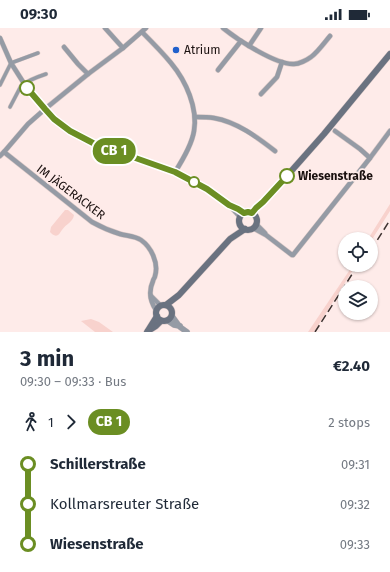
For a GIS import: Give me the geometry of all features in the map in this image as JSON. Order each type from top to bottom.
[{"type":"main road","points":[[254,214],[248,212],[242,215],[239,222],[243,227],[248,229],[254,226],[257,221],[254,214],[256,208],[324,134],[390,54]]},
{"type":"main road","points":[[148,331],[179,295],[243,227]]},
{"type":"main road","points":[[163,313],[173,313],[172,309],[179,295]]},
{"type":"street","points":[[105,28],[123,48]]},
{"type":"street","points":[[0,156],[28,124],[45,109],[123,48],[146,28]]},
{"type":"street","points":[[223,28],[249,46],[282,62],[294,64],[312,57],[330,36]]},
{"type":"street","points":[[249,46],[261,28]]},
{"type":"street","points":[[142,32],[172,64],[182,78],[189,95],[195,117],[193,135],[175,172]]},
{"type":"street","points":[[0,38],[1,46],[24,84],[54,119],[70,131],[87,141],[175,172],[207,189],[229,205],[238,209],[242,215]]},
{"type":"street","points":[[218,70],[241,41]]},
{"type":"street","points":[[64,47],[88,74]]},
{"type":"street","points":[[0,86],[11,63],[38,54]]},
{"type":"street","points":[[261,94],[277,76],[282,62]]},
{"type":"street","points":[[10,107],[21,86],[27,81],[46,74]]},
{"type":"street","points":[[195,117],[214,118],[233,124],[251,133],[275,151]]},
{"type":"street","points":[[335,131],[370,158]]},
{"type":"street","points":[[254,226],[292,255],[294,254],[390,131]]},
{"type":"street","name":"IM JÄGERACKER","points":[[4,152],[92,222],[101,227],[132,236],[141,240],[145,244],[152,253],[156,267],[150,290],[151,296],[163,313]]},
{"type":"street","points":[[163,313],[174,325],[180,326],[186,332]]},
{"type":"shaded area","points":[[390,204],[390,211],[377,232],[372,232]]},
{"type":"shaded area","points":[[65,210],[68,210],[74,215],[71,221],[57,236],[50,232],[51,227]]},
{"type":"shaded area","points":[[348,272],[352,272],[347,280],[343,280]]},
{"type":"shaded area","points":[[338,287],[338,294],[314,332],[308,332]]},
{"type":"shaded area","points":[[91,319],[99,322],[113,332],[95,332],[81,321]]},
{"type":"railway","points":[[378,239],[390,220]]},
{"type":"railway","points":[[315,332],[354,272]]},
{"type":"bus line","points":[[27,88],[54,119],[87,141],[175,172],[207,189],[229,205],[244,213],[252,213],[287,176]]},
{"type":"place","name":"Atrium","points":[[176,50]]},
{"type":"place","name":"Wiesenstraße","points":[[287,176]]}]
